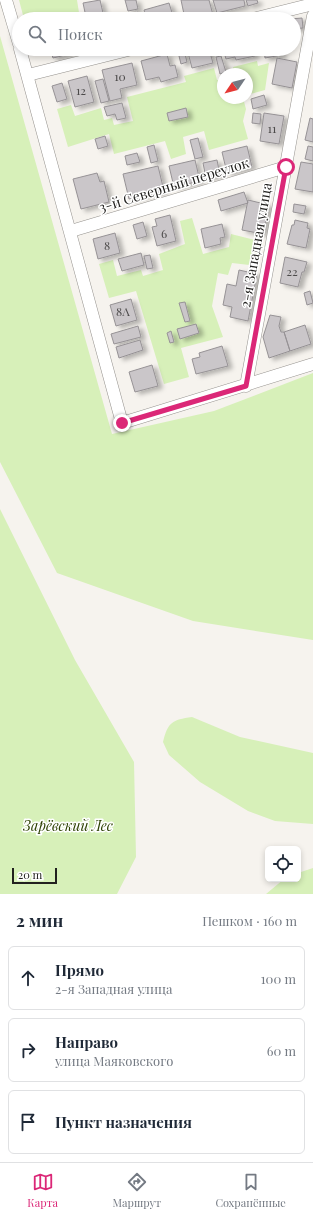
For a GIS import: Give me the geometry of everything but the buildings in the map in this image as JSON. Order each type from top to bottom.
[{"type":"street","points":[[6,0],[12,20]]},
{"type":"street","points":[[281,12],[313,4]]},
{"type":"street","name":"2-я Западная улица","points":[[246,386],[313,16]]},
{"type":"street","points":[[22,56],[122,423],[246,386],[313,364]]},
{"type":"street","points":[[28,75],[104,56]]},
{"type":"street","name":"3-й Северный переулок","points":[[71,231],[286,167]]},
{"type":"green space","points":[[19,0],[77,0],[79,12],[22,12]]},
{"type":"green space","points":[[0,36],[112,434],[214,411],[313,373],[313,640],[193,621],[57,573],[0,462]]},
{"type":"green space","points":[[257,61],[258,66],[269,63],[265,90],[253,93],[253,68],[233,67]]},
{"type":"green space","points":[[214,68],[217,80],[217,104],[245,104],[246,109],[243,121],[248,139],[209,150],[204,131],[183,137],[186,154],[171,159],[165,141],[114,154],[109,134],[68,147],[57,109],[71,105],[75,116],[101,108],[104,120],[112,118],[114,125],[133,121],[127,97],[186,82],[184,76]]},
{"type":"green space","points":[[192,218],[203,254],[229,247],[231,234],[263,242],[258,266],[232,263],[228,275],[218,273],[212,306],[223,337],[181,348],[189,377],[164,384],[136,291],[109,298],[99,264],[113,260],[117,276],[141,270],[143,276],[163,270],[159,254],[185,244],[180,221]]},
{"type":"green space","name":"Зарёвский Лес","points":[[0,509],[75,660],[134,762],[136,857],[117,894],[0,894]]},
{"type":"green space","points":[[192,717],[240,737],[313,753],[313,824],[275,821],[248,811],[200,782],[169,755],[163,742],[169,726],[180,719]]},
{"type":"green space","points":[[313,868],[313,894],[266,894],[280,882],[301,882],[301,872]]},
{"type":"route","points":[[122,423],[246,386],[286,167]]}]
